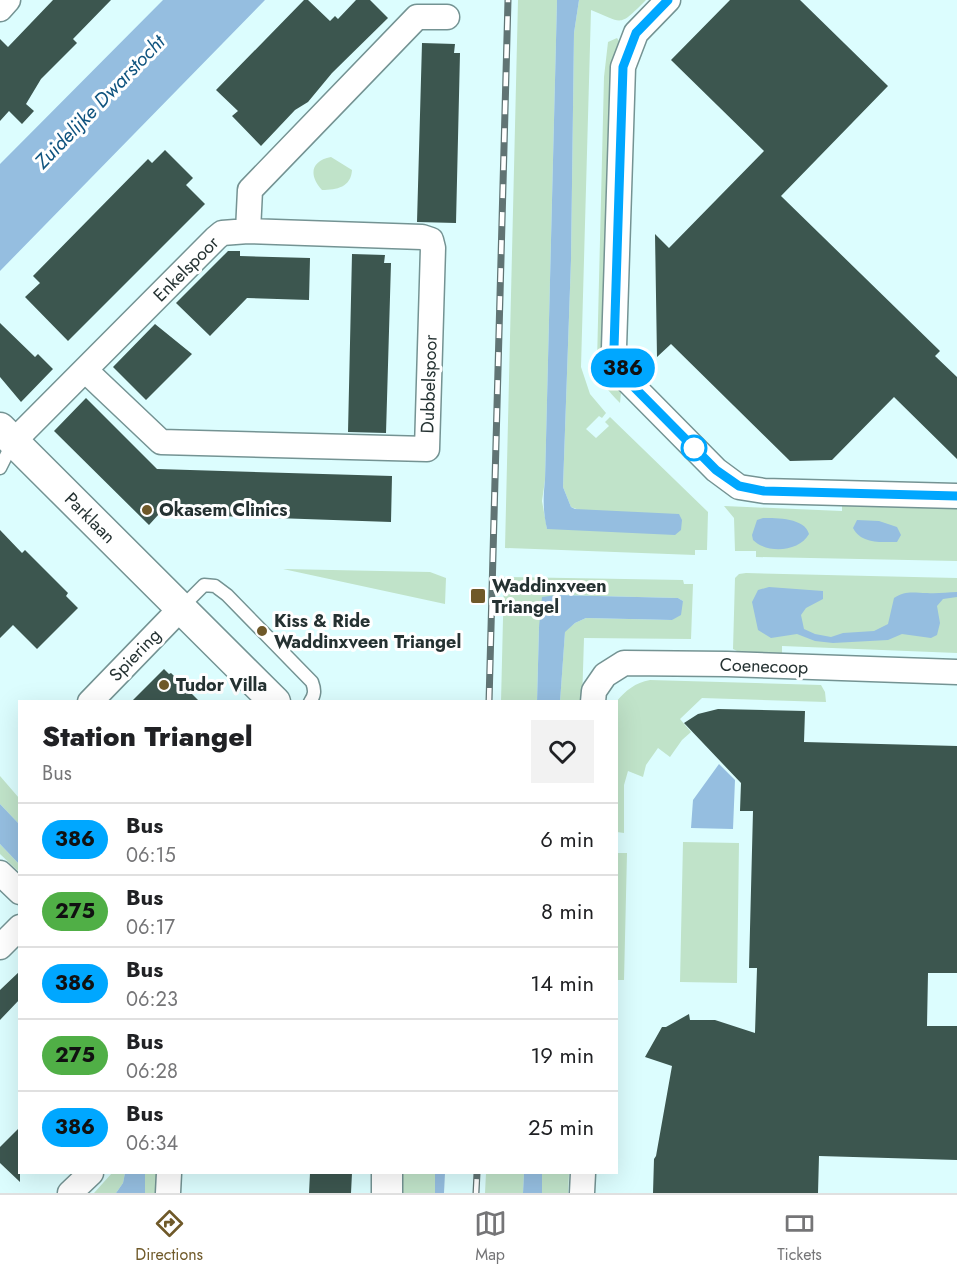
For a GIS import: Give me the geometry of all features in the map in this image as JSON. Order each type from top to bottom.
[{"type":"street","points":[[0,9],[8,0]]},
{"type":"street","points":[[668,0],[636,33],[623,67],[614,348],[628,381],[716,470],[739,486],[764,491],[957,496]]},
{"type":"street","points":[[248,231],[250,190],[417,18],[447,18]]},
{"type":"street","name":"Dubbelspoor","points":[[86,370],[161,442],[428,449],[433,248],[431,240],[422,237],[248,231]]},
{"type":"street","name":"Enkelspoor","points":[[7,434],[86,370],[216,238],[222,233],[248,231]]},
{"type":"street","name":"Parklaan","points":[[7,434],[273,700]]},
{"type":"street","name":"Spiering","points":[[92,700],[180,608]]},
{"type":"street","name":"Coenecoop","points":[[593,700],[594,691],[604,675],[624,663],[957,672]]},
{"type":"street","points":[[0,873],[18,890]]},
{"type":"street","points":[[0,947],[18,929]]},
{"type":"street","points":[[70,1193],[90,1174]]},
{"type":"street","points":[[168,1193],[169,1174]]},
{"type":"street","points":[[387,1174],[387,1193]]},
{"type":"street","points":[[582,1193],[583,1174]]},
{"type":"lane","points":[[0,468],[7,434]]},
{"type":"lane","points":[[180,608],[204,585],[215,586],[227,595],[312,682],[315,688],[311,700]]},
{"type":"green space","points":[[518,0],[557,0],[545,480],[542,501],[547,529],[579,510],[571,507],[563,487],[571,260],[574,33],[579,0],[646,0],[625,19],[620,20],[591,10],[581,367],[590,394],[606,413],[602,418],[599,416],[586,429],[596,438],[609,426],[605,422],[610,417],[708,512],[707,550],[695,550],[695,555],[505,548]]},
{"type":"green space","points":[[617,38],[619,41],[610,77],[603,365],[607,377],[621,393],[620,403],[604,385],[597,362],[604,77],[608,42]]},
{"type":"green space","points":[[331,157],[352,170],[351,176],[342,186],[322,190],[315,180],[315,166]]},
{"type":"green space","points":[[724,506],[842,511],[842,506],[957,508],[957,561],[756,557],[756,551],[735,551],[734,518]]},
{"type":"green space","points":[[283,569],[430,572],[446,578],[445,604]]},
{"type":"green space","points":[[739,574],[957,578],[957,653],[782,646],[782,654],[741,653],[733,649],[735,578]]},
{"type":"green space","points":[[504,577],[683,580],[684,584],[693,584],[691,639],[584,638],[582,700],[560,700],[565,631],[586,618],[672,620],[683,601],[678,598],[557,595],[539,627],[537,700],[501,700]]},
{"type":"green space","points":[[650,680],[821,685],[825,692],[826,702],[702,698],[680,719],[691,732],[670,757],[658,748],[646,765],[643,777],[628,771],[624,785],[624,833],[618,832],[618,700],[640,683]]},
{"type":"green space","points":[[0,776],[18,797],[18,823],[0,804]]},
{"type":"green space","points":[[683,842],[739,843],[737,983],[680,982]]},
{"type":"green space","points":[[0,844],[18,863],[18,871],[0,854]]},
{"type":"green space","points":[[618,853],[627,853],[624,980],[618,980]]},
{"type":"green space","points":[[111,1174],[125,1174],[123,1183],[116,1193],[94,1193]]},
{"type":"green space","points":[[145,1174],[159,1174],[159,1193],[145,1193]]},
{"type":"green space","points":[[400,1174],[435,1174],[435,1193],[399,1193]]},
{"type":"green space","points":[[486,1174],[524,1174],[523,1193],[485,1193]]},
{"type":"green space","points":[[542,1174],[569,1174],[568,1193],[542,1193]]},
{"type":"water","name":"Zuidelijke Dwarstocht","points":[[163,0],[265,0],[0,271],[0,164]]},
{"type":"water","points":[[557,0],[579,0],[574,33],[571,260],[563,487],[571,507],[575,509],[679,514],[682,520],[681,530],[675,535],[547,529],[544,499]]},
{"type":"water","points":[[763,518],[796,522],[802,525],[809,534],[791,548],[766,548],[753,540],[752,535],[757,520]]},
{"type":"water","points":[[857,520],[879,521],[897,527],[901,535],[897,542],[878,542],[866,539],[853,528]]},
{"type":"water","points":[[769,587],[823,591],[823,599],[806,608],[801,615],[804,629],[831,637],[843,633],[874,631],[888,624],[894,598],[902,594],[957,592],[957,597],[943,599],[937,606],[940,623],[937,635],[931,638],[902,634],[888,640],[833,643],[815,641],[797,634],[771,638],[758,630],[752,602],[758,590]]},
{"type":"water","points":[[557,595],[678,598],[683,601],[681,615],[672,620],[586,618],[575,623],[565,632],[560,700],[537,700],[542,597]]},
{"type":"water","points":[[719,764],[735,780],[733,829],[691,828],[693,800]]},
{"type":"water","points":[[0,804],[18,823],[18,863],[0,844]]},
{"type":"water","points":[[125,1174],[145,1174],[145,1193],[116,1193],[123,1183]]},
{"type":"water","points":[[435,1174],[445,1174],[444,1193],[435,1193]]},
{"type":"water","points":[[524,1174],[542,1174],[542,1193],[523,1193]]},
{"type":"building","points":[[53,0],[111,0],[73,39],[77,43],[41,79],[26,104],[34,111],[22,124],[9,111],[0,121],[0,39],[8,47]]},
{"type":"building","points":[[304,0],[308,0],[330,21],[335,16],[338,19],[356,0],[370,0],[388,18],[332,73],[308,102],[295,110],[261,146],[232,116],[238,111],[216,90]]},
{"type":"building","points":[[730,0],[800,0],[888,86],[781,196],[940,351],[935,356],[957,377],[957,459],[894,397],[832,460],[790,461],[671,344],[657,357],[655,234],[669,248],[764,151],[671,60]]},
{"type":"building","points":[[422,43],[455,44],[454,53],[460,53],[456,223],[417,222]]},
{"type":"building","points":[[165,150],[193,178],[186,185],[205,204],[68,341],[25,297],[40,283],[33,276],[148,159],[152,163]]},
{"type":"building","points":[[228,251],[240,251],[240,256],[310,258],[309,300],[247,298],[210,336],[176,303]]},
{"type":"building","points":[[352,254],[385,255],[384,263],[391,263],[386,433],[348,432]]},
{"type":"building","points":[[0,323],[35,357],[38,354],[53,369],[21,402],[0,377]]},
{"type":"building","points":[[155,324],[192,354],[146,400],[113,367]]},
{"type":"building","points":[[86,398],[157,469],[392,476],[391,522],[159,514],[149,525],[54,431]]},
{"type":"building","points":[[0,530],[22,553],[25,550],[68,593],[66,596],[78,608],[37,649],[13,625],[0,638]]},
{"type":"building","name":"Tudor Villa","points":[[164,669],[198,700],[133,700]]},
{"type":"building","points":[[718,709],[805,711],[804,742],[957,746],[957,973],[928,973],[927,1026],[957,1026],[957,1160],[819,1156],[818,1193],[653,1193],[654,1159],[672,1066],[645,1057],[662,1027],[689,1014],[690,1020],[715,1020],[755,1033],[757,968],[749,968],[753,811],[740,811],[741,783],[684,723],[698,714]]},
{"type":"building","points":[[18,973],[18,1001],[0,1020],[0,990]]},
{"type":"building","points":[[18,1129],[20,1182],[0,1163],[0,1147]]},
{"type":"building","points":[[310,1174],[352,1174],[351,1193],[309,1193]]},
{"type":"railway","points":[[489,700],[508,0]]},
{"type":"railway","points":[[476,1193],[477,1174]]},
{"type":"bus line","name":"386","points":[[668,0],[636,33],[623,67],[614,348],[628,381],[716,470],[739,486],[764,491],[957,496]]},
{"type":"place","name":"Okasem Clinics","points":[[147,510]]},
{"type":"place","name":"Waddinxveen Triangel","points":[[478,596]]},
{"type":"place","name":"Kiss & Ride Waddinxveen Triangel","points":[[262,631]]},
{"type":"place","name":"Tudor Villa","points":[[164,685]]}]
